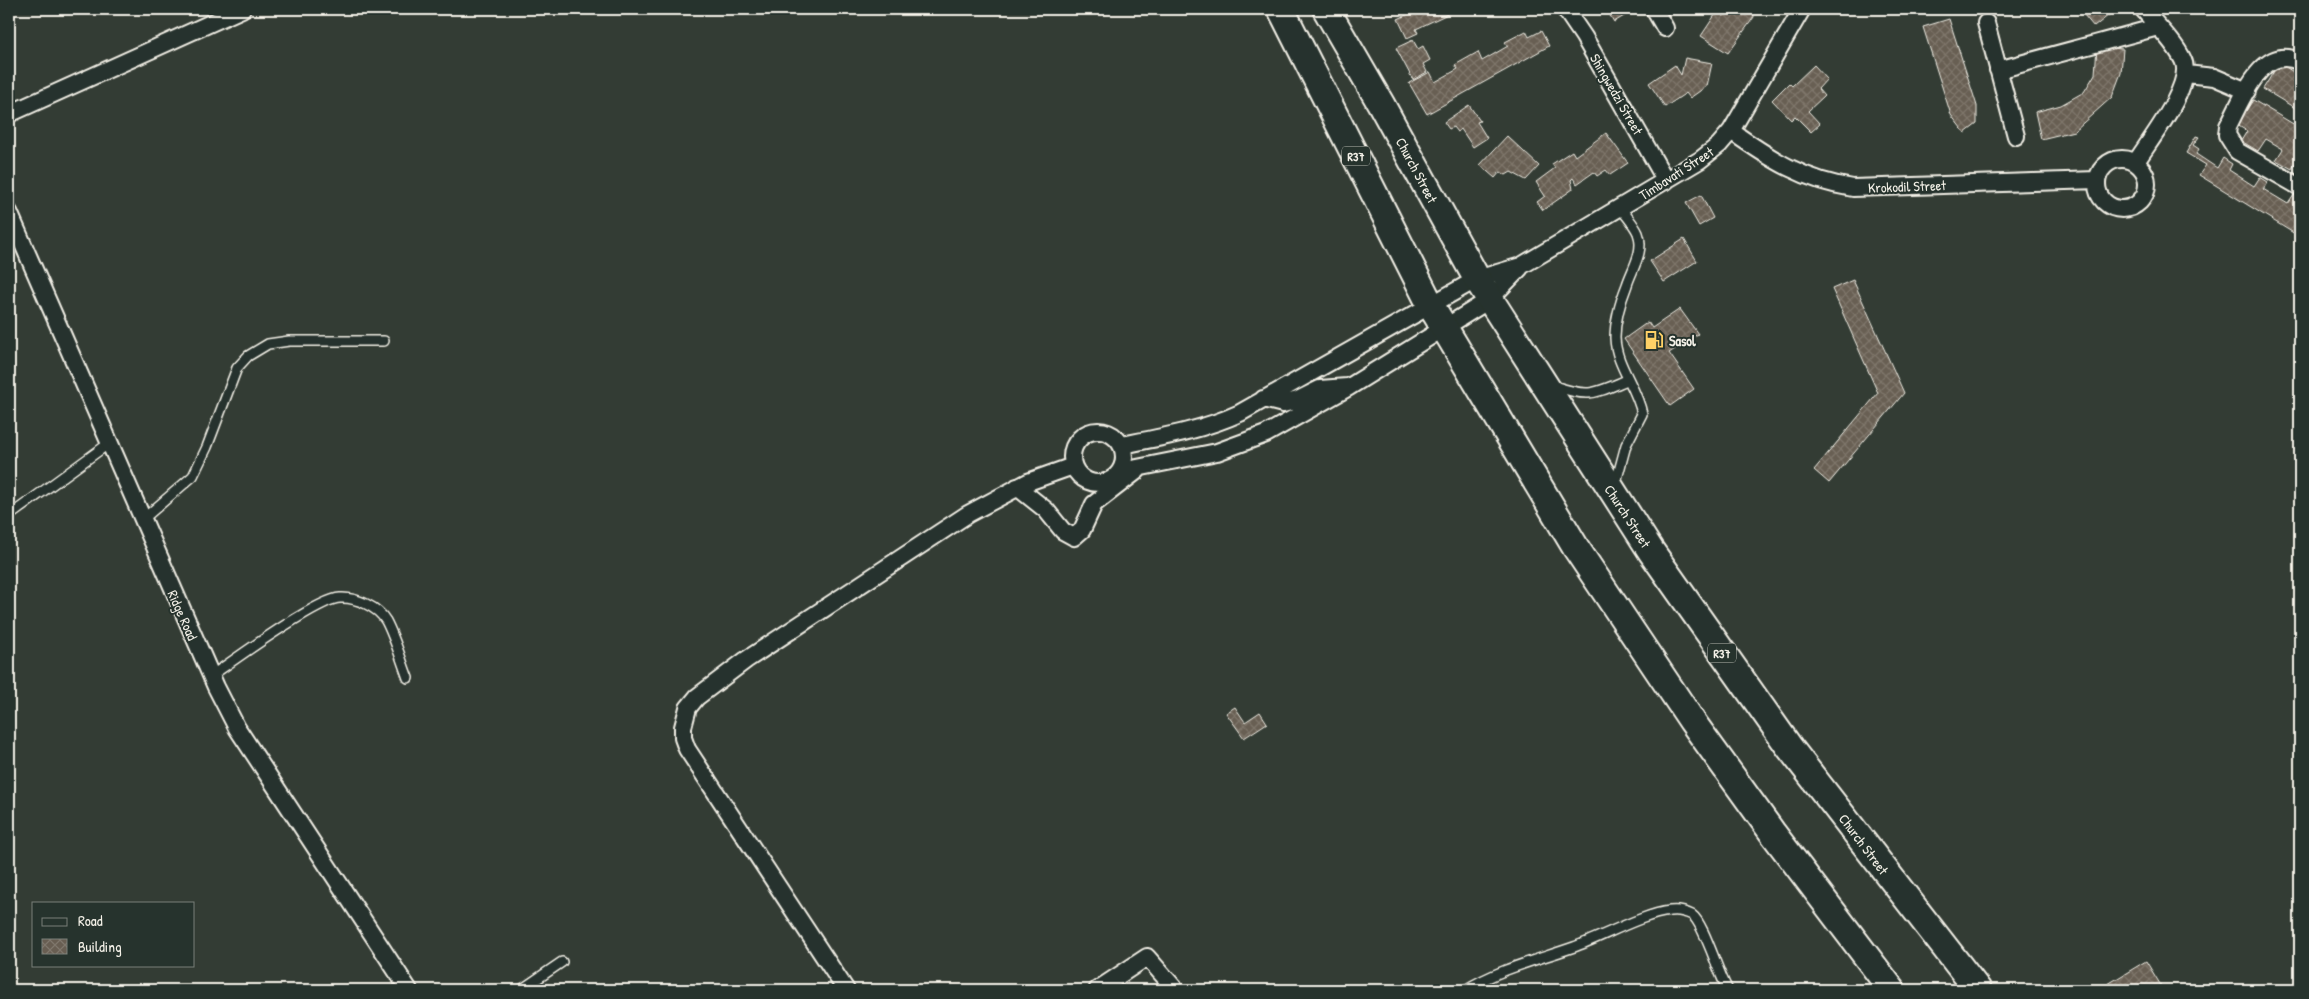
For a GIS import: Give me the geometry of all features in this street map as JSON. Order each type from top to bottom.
[{"type":"main road","name":"R37","points":[[1281,9],[1430,304],[1576,548],[1686,713],[1772,832],[1892,990]]},
{"type":"main road","name":"Church Street","points":[[1326,9],[1381,104],[1483,289],[1651,551],[1790,748],[1978,990]]},
{"type":"street","points":[[9,114],[242,9]]},
{"type":"street","name":"Shingwedzi Street","points":[[1565,9],[1584,37],[1666,181]]},
{"type":"street","points":[[1654,9],[1664,28]]},
{"type":"street","name":"Timbavati Street","points":[[1122,471],[1140,469],[1217,452],[1243,444],[1302,415],[1444,327],[1483,289],[1700,160],[1719,145],[1731,131],[1802,9]]},
{"type":"street","points":[[2136,162],[2172,106],[2186,74],[2184,62],[2175,46],[2143,9]]},
{"type":"street","points":[[1986,23],[2016,136]]},
{"type":"street","points":[[1998,70],[2158,27]]},
{"type":"street","points":[[2300,62],[2286,57],[2276,59],[2257,74],[2228,126],[2227,136],[2230,144],[2236,151],[2300,187]]},
{"type":"street","points":[[2186,74],[2214,77],[2247,91]]},
{"type":"street","name":"Krokodil Street","points":[[1731,131],[1757,149],[1801,174],[1825,183],[1853,188],[2097,180]]},
{"type":"street","points":[[2128,159],[2136,162],[2146,175],[2146,191],[2137,204],[2129,208],[2113,207],[2106,203],[2101,196],[2097,180],[2105,166],[2112,161],[2128,159]]},
{"type":"street","name":"Ridge Road","points":[[9,212],[108,444],[211,676],[237,728],[409,990]]},
{"type":"street","name":"Timbavati Street","points":[[1122,445],[1217,424],[1430,304],[1483,289],[1521,266]]},
{"type":"street","points":[[1263,399],[1284,404],[1298,400],[1320,389],[1349,387]]},
{"type":"street","points":[[1101,431],[1117,438],[1122,445],[1124,462],[1122,471],[1108,482],[1091,483],[1084,480],[1073,466],[1073,449],[1084,435],[1101,431]]},
{"type":"street","points":[[846,990],[687,749],[683,738],[684,718],[688,708],[697,697],[746,660],[968,514],[1017,487],[1073,466]]},
{"type":"street","points":[[1017,487],[1046,510],[1063,531],[1074,536],[1082,530],[1094,504],[1140,469]]},
{"type":"street","points":[[1097,990],[1147,958],[1176,990]]},
{"type":"lane","points":[[1613,493],[1626,445],[1642,414],[1639,401],[1627,380],[1617,353],[1615,337],[1626,286],[1638,258],[1640,241],[1634,226],[1621,208]]},
{"type":"lane","points":[[142,520],[193,476],[207,447],[237,368],[248,356],[268,344],[384,341]]},
{"type":"lane","points":[[1544,383],[1578,394],[1587,394],[1627,380]]},
{"type":"lane","points":[[9,516],[108,444]]},
{"type":"lane","points":[[211,676],[308,611],[339,598],[359,601],[375,610],[385,620],[408,678]]},
{"type":"lane","points":[[1465,990],[1510,968],[1574,947],[1653,915],[1670,911],[1683,911],[1694,916],[1703,929],[1708,946],[1728,990]]},
{"type":"lane","points":[[522,990],[562,962]]},
{"type":"building","points":[[1419,9],[1458,9],[1416,29],[1418,33],[1407,38],[1398,19]]},
{"type":"building","points":[[1606,9],[1636,9],[1614,22]]},
{"type":"building","points":[[1726,9],[1753,9],[1754,17],[1728,53],[1701,36],[1717,12],[1724,16],[1727,13]]},
{"type":"building","points":[[2079,9],[2112,9],[2114,11],[2094,27]]},
{"type":"building","points":[[1949,19],[1977,106],[1977,124],[1965,133],[1951,115],[1923,27]]},
{"type":"building","points":[[1526,31],[1529,37],[1541,31],[1549,46],[1427,114],[1409,83],[1430,72],[1435,82],[1458,69],[1455,65],[1478,52],[1482,61],[1508,46],[1505,42]]},
{"type":"building","points":[[1413,40],[1418,49],[1423,46],[1430,60],[1423,64],[1427,72],[1413,80],[1396,48]]},
{"type":"building","points":[[2097,47],[2123,49],[2121,73],[2112,97],[2074,131],[2041,139],[2035,112],[2061,105],[2084,92],[2095,74]]},
{"type":"building","points":[[1685,58],[1712,63],[1707,86],[1690,98],[1686,93],[1665,107],[1649,83],[1675,65],[1681,75]]},
{"type":"building","points":[[2279,63],[2300,76],[2297,88],[2300,89],[2300,111],[2263,89]]},
{"type":"building","points":[[1814,65],[1827,79],[1818,89],[1824,96],[1808,111],[1820,124],[1811,132],[1795,116],[1791,120],[1772,100],[1789,83],[1792,86]]},
{"type":"building","points":[[2253,100],[2300,128],[2300,155],[2292,169],[2276,160],[2283,149],[2266,139],[2258,151],[2241,141],[2247,131],[2237,125]]},
{"type":"building","points":[[1469,105],[1480,121],[1477,122],[1487,138],[1473,147],[1461,129],[1457,132],[1453,127],[1449,129],[1444,122]]},
{"type":"building","points":[[1606,133],[1628,163],[1610,175],[1606,170],[1597,176],[1594,172],[1577,184],[1573,178],[1571,180],[1573,189],[1543,210],[1537,202],[1545,196],[1536,182],[1555,168],[1552,164],[1572,151],[1575,156]]},
{"type":"building","points":[[1507,136],[1539,166],[1526,180],[1511,172],[1506,175],[1500,172],[1495,178],[1480,165]]},
{"type":"building","points":[[2196,136],[2199,137],[2193,145],[2199,149],[2196,154],[2217,168],[2223,158],[2232,164],[2229,170],[2254,186],[2260,177],[2268,182],[2263,189],[2288,204],[2294,195],[2300,199],[2300,237],[2199,175],[2206,165],[2186,153]]},
{"type":"building","points":[[1701,195],[1713,218],[1699,226],[1686,203]]},
{"type":"building","points":[[1684,239],[1697,261],[1664,282],[1650,261]]},
{"type":"building","points":[[1853,280],[1904,393],[1829,483],[1814,470],[1878,393],[1832,289]]},
{"type":"building","points":[[1680,309],[1698,334],[1669,353],[1694,389],[1670,406],[1624,339],[1648,322],[1652,328]]},
{"type":"building","points":[[1235,707],[1245,722],[1260,712],[1267,723],[1244,738],[1226,713]]},
{"type":"building","points":[[2146,961],[2163,989],[2098,990]]},
{"type":"building","points":[[1162,982],[1168,990],[1151,990]]},
{"type":"place","name":"Sasol","points":[[1654,340]]}]
